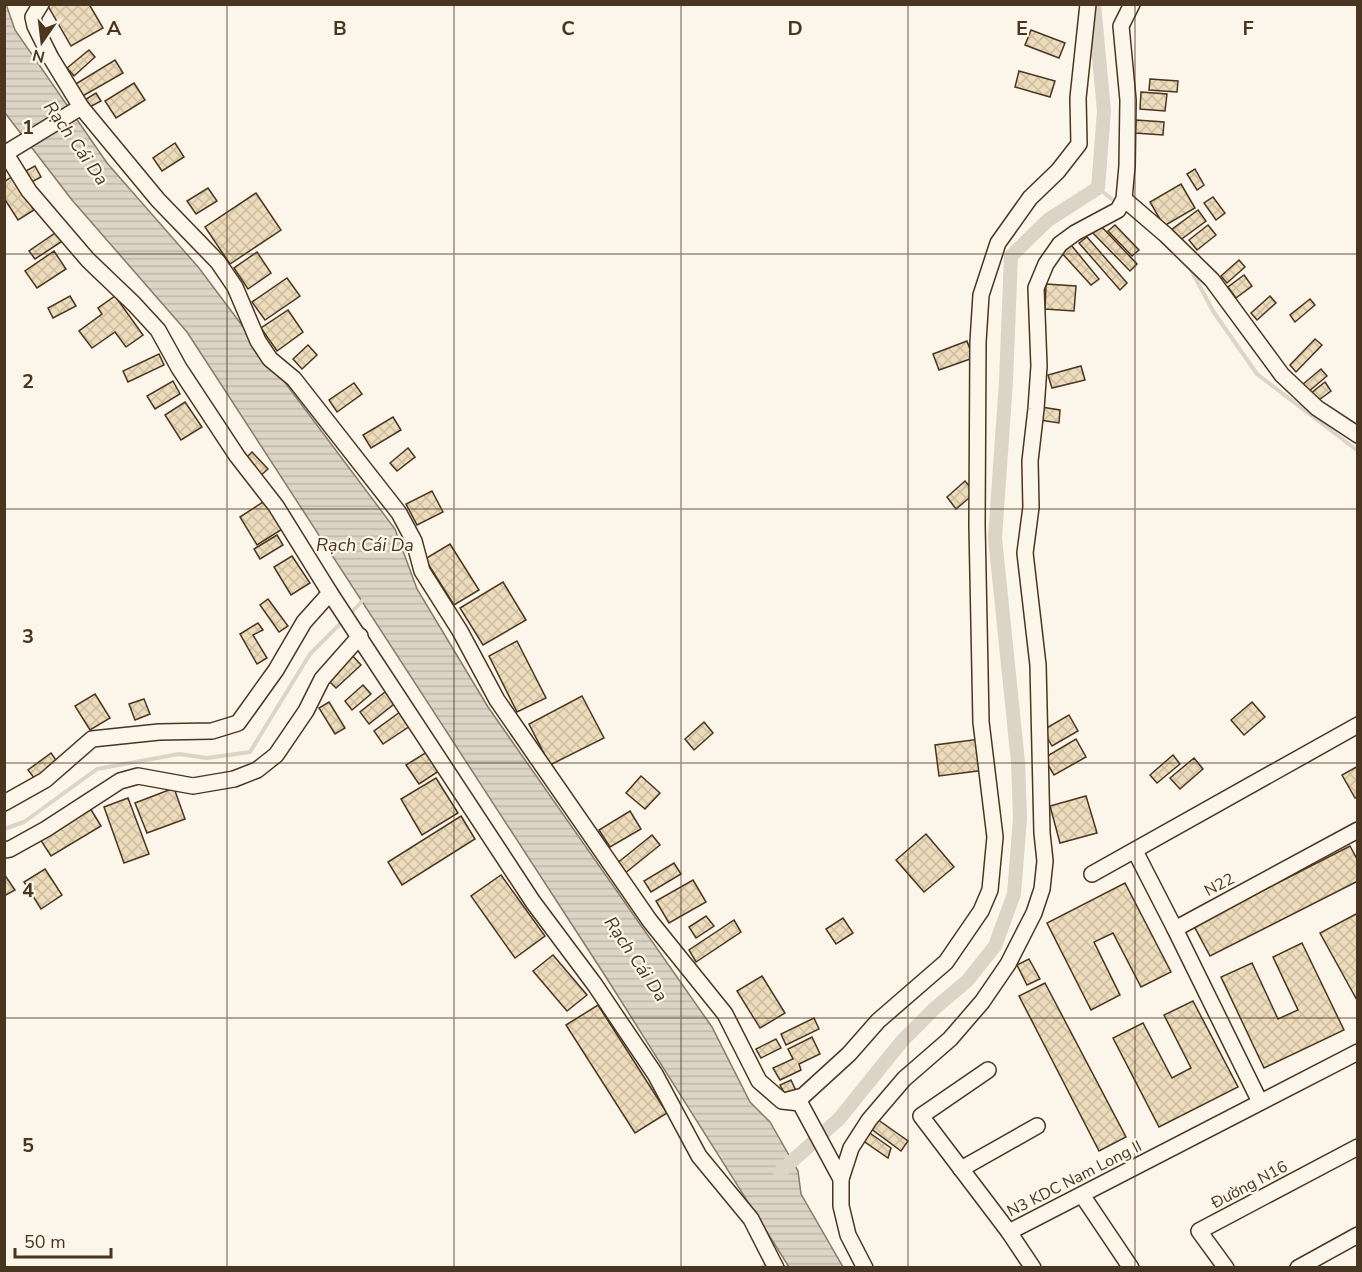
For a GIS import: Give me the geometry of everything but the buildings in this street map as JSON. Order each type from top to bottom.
[{"type":"street","points":[[41,4],[33,17],[35,26],[51,58],[81,107],[158,200],[218,262],[235,287],[258,341],[270,359],[294,379],[399,513],[414,541],[422,571],[460,631],[497,700],[650,921],[725,1014],[759,1081],[782,1101],[800,1103],[841,1179]]},
{"type":"street","points":[[782,1101],[803,1096],[849,1054],[878,1021],[946,962],[981,911],[990,890],[995,837],[981,722],[977,525],[978,342],[981,296],[998,243],[1030,198],[1058,171],[1079,144],[1078,98],[1088,4]]},
{"type":"street","points":[[865,1268],[848,1235],[840,1206],[841,1179],[851,1148],[869,1120],[904,1078],[950,1039],[982,1002],[1008,964],[1034,913],[1042,889],[1045,861],[1042,833],[1038,665],[1025,553],[1032,507],[1030,461],[1039,366],[1036,288],[1046,264],[1060,244],[1121,204],[1127,166],[1128,100],[1121,26],[1132,4]]},
{"type":"street","points":[[81,107],[5,152],[29,191],[88,260],[158,330],[179,368],[230,446],[276,506],[330,593],[533,902],[595,985],[655,1074],[699,1156],[751,1219],[776,1268]]},
{"type":"street","points":[[1121,204],[1167,235],[1212,280],[1282,375],[1317,408],[1358,435]]},
{"type":"street","points":[[4,803],[45,780],[92,739],[150,733],[212,731],[238,723],[276,670],[304,622],[330,593]]},
{"type":"street","points":[[4,850],[46,829],[120,781],[138,776],[193,786],[234,779],[257,770],[276,755],[306,711],[322,679],[360,636]]},
{"type":"street","points":[[1092,874],[1358,725]]},
{"type":"street","name":"N22","points":[[1175,929],[1358,830]]},
{"type":"street","points":[[1135,851],[1260,1102]]},
{"type":"street","name":"N3 KDC Nam Long II","points":[[988,1070],[921,1116],[1009,1232],[1358,1052]]},
{"type":"street","points":[[961,1169],[1037,1126]]},
{"type":"street","name":"Đường N16","points":[[1226,1268],[1198,1231],[1358,1147]]},
{"type":"street","points":[[1082,1195],[1131,1268]]},
{"type":"street","points":[[1009,1232],[1033,1268]]},
{"type":"street","points":[[1298,1268],[1358,1235]]},
{"type":"water","name":"Rạch Cái Da","points":[[6,4],[15,30],[107,163],[199,268],[395,529],[417,589],[488,707],[712,1027],[750,1102],[770,1122],[798,1171],[801,1194],[843,1267],[789,1267],[604,974],[187,332],[72,200],[5,113],[4,5]]},
{"type":"waterway","points":[[780,1172],[839,1119],[902,1041],[935,1008],[967,981],[995,946],[1014,894],[1020,818],[1018,762],[995,538],[1006,381],[1011,256],[1048,220],[1098,188],[1104,111],[1094,4]]},
{"type":"waterway","points":[[1098,188],[1118,204]]},
{"type":"waterway","points":[[1189,266],[1213,311],[1257,374],[1358,451]]},
{"type":"waterway","points":[[349,615],[364,599]]},
{"type":"waterway","points":[[4,829],[24,822],[97,769],[179,754],[207,758],[250,752],[310,654],[343,621]]},
{"type":"waterway","points":[[760,1268],[769,1263]]}]
